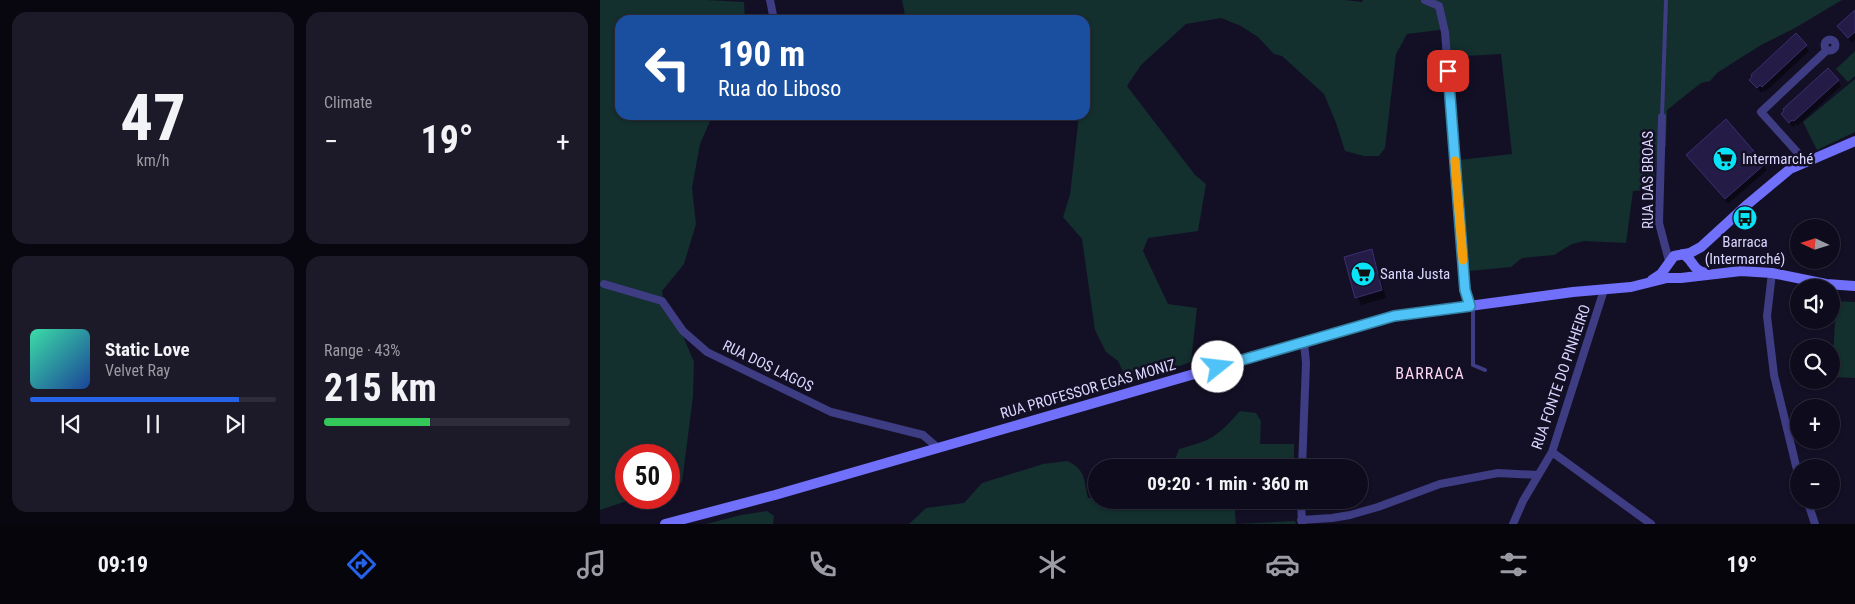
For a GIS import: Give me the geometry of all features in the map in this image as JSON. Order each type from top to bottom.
[{"type":"main road","points":[[1701,247],[1690,253],[1674,256],[1669,261],[1669,269],[1681,277],[1690,272],[1693,258],[1701,247],[1778,177],[1790,169],[1853,142]]},
{"type":"main road","points":[[1682,254],[1689,257],[1697,270],[1710,274]]},
{"type":"main road","name":"RUA PROFESSOR EGAS MONIZ","points":[[1642,285],[1661,274],[1669,261]]},
{"type":"main road","name":"RUA PROFESSOR EGAS MONIZ","points":[[666,524],[775,496],[1394,316],[1573,292],[1642,285],[1662,279],[1741,271],[1772,273],[1826,284],[1855,286]]},
{"type":"street","points":[[770,0],[773,15]]},
{"type":"street","points":[[1425,0],[1439,6],[1445,32],[1465,290],[1470,306]]},
{"type":"street","points":[[1806,162],[1761,112],[1827,50]]},
{"type":"street","name":"RUA DAS BROAS","points":[[1662,117],[1659,223],[1669,261]]},
{"type":"street","name":"RUA DAS BROAS","points":[[1664,243],[1668,248],[1682,254]]},
{"type":"street","points":[[1772,273],[1766,316],[1774,375],[1794,459]]},
{"type":"street","name":"RUA DOS LAGOS","points":[[604,284],[662,301],[683,331],[707,352],[831,412],[923,435],[938,448]]},
{"type":"street","name":"RUA FONTE DO PINHEIRO","points":[[1513,524],[1522,501],[1552,452],[1604,290]]},
{"type":"street","points":[[1302,459],[1306,363],[1304,342]]},
{"type":"street","points":[[1552,452],[1651,524]]},
{"type":"street","points":[[1301,509],[1301,522],[1332,518],[1378,507],[1440,484],[1498,473],[1538,475]]},
{"type":"street","points":[[1809,509],[1815,524]]},
{"type":"lane","points":[[1662,117],[1666,0]]},
{"type":"lane","points":[[1470,306],[1473,310],[1473,365],[1485,370]]},
{"type":"green space","points":[[600,0],[744,2],[745,15],[615,15],[615,120],[711,120],[700,144],[692,188],[696,224],[684,264],[662,291],[665,312],[683,336],[694,362],[693,397],[682,482],[680,483],[680,444],[615,444],[615,505],[600,510]]},
{"type":"green space","points":[[902,0],[1345,0],[1362,2],[1363,0],[1842,0],[1795,28],[1761,45],[1717,73],[1710,81],[1701,83],[1667,110],[1666,146],[1657,156],[1653,190],[1633,191],[1626,243],[1584,241],[1572,244],[1554,255],[1522,258],[1511,267],[1470,271],[1459,160],[1512,154],[1501,54],[1449,57],[1448,29],[1407,34],[1396,54],[1385,148],[1379,156],[1364,156],[1345,151],[1324,94],[1282,56],[1274,54],[1258,37],[1241,26],[1221,18],[1186,24],[1141,65],[1127,86],[1195,175],[1206,184],[1198,231],[1148,238],[1143,251],[1168,304],[1197,308],[1191,362],[1128,383],[1118,361],[1106,352],[1095,330],[1082,239],[1063,217],[1070,195],[1078,120],[1090,120],[1090,15],[905,15]]},
{"type":"green space","points":[[1855,51],[1855,76],[1848,82],[1836,69]]},
{"type":"green space","points":[[1855,79],[1855,132],[1817,150],[1803,122]]},
{"type":"green space","points":[[1840,301],[1855,302],[1855,378],[1840,377],[1840,339],[1834,339],[1835,329],[1840,329]]},
{"type":"green space","points":[[1240,411],[1256,413],[1261,421],[1260,444],[1294,444],[1294,459],[1175,459],[1179,449],[1207,440],[1225,427]]},
{"type":"green space","points":[[1067,461],[1078,468],[1085,481],[1088,509],[1235,509],[1236,524],[909,524],[926,508],[964,503],[982,483],[1043,464]]},
{"type":"green space","points":[[767,511],[774,516],[773,524],[706,524],[741,515]]},
{"type":"green space","points":[[1295,521],[1296,524],[1236,524]]},
{"type":"building","points":[[1855,10],[1855,32],[1848,38],[1837,26]]},
{"type":"building","points":[[1796,33],[1807,45],[1762,87],[1760,85],[1757,88],[1749,80],[1752,77],[1751,75]]},
{"type":"building","points":[[1828,68],[1839,80],[1794,121],[1792,120],[1789,123],[1781,114],[1784,111],[1783,109]]},
{"type":"building","name":"Intermarché","points":[[1726,119],[1765,164],[1725,199],[1686,155]]},
{"type":"building","name":"Santa Justa","points":[[1372,249],[1382,290],[1355,298],[1344,257]]},
{"type":"slow traffic","points":[[1455,161],[1463,260]]},
{"type":"place","name":"Intermarché","points":[[1725,159]]},
{"type":"place","name":"Barraca (Intermarché)","points":[[1745,218]]},
{"type":"place","name":"Santa Justa","points":[[1363,274]]},
{"type":"district","name":"BARRACA","points":[[1430,373]]},
{"type":"route","points":[[1218,367],[1394,316],[1470,306],[1465,290],[1448,71]]}]
